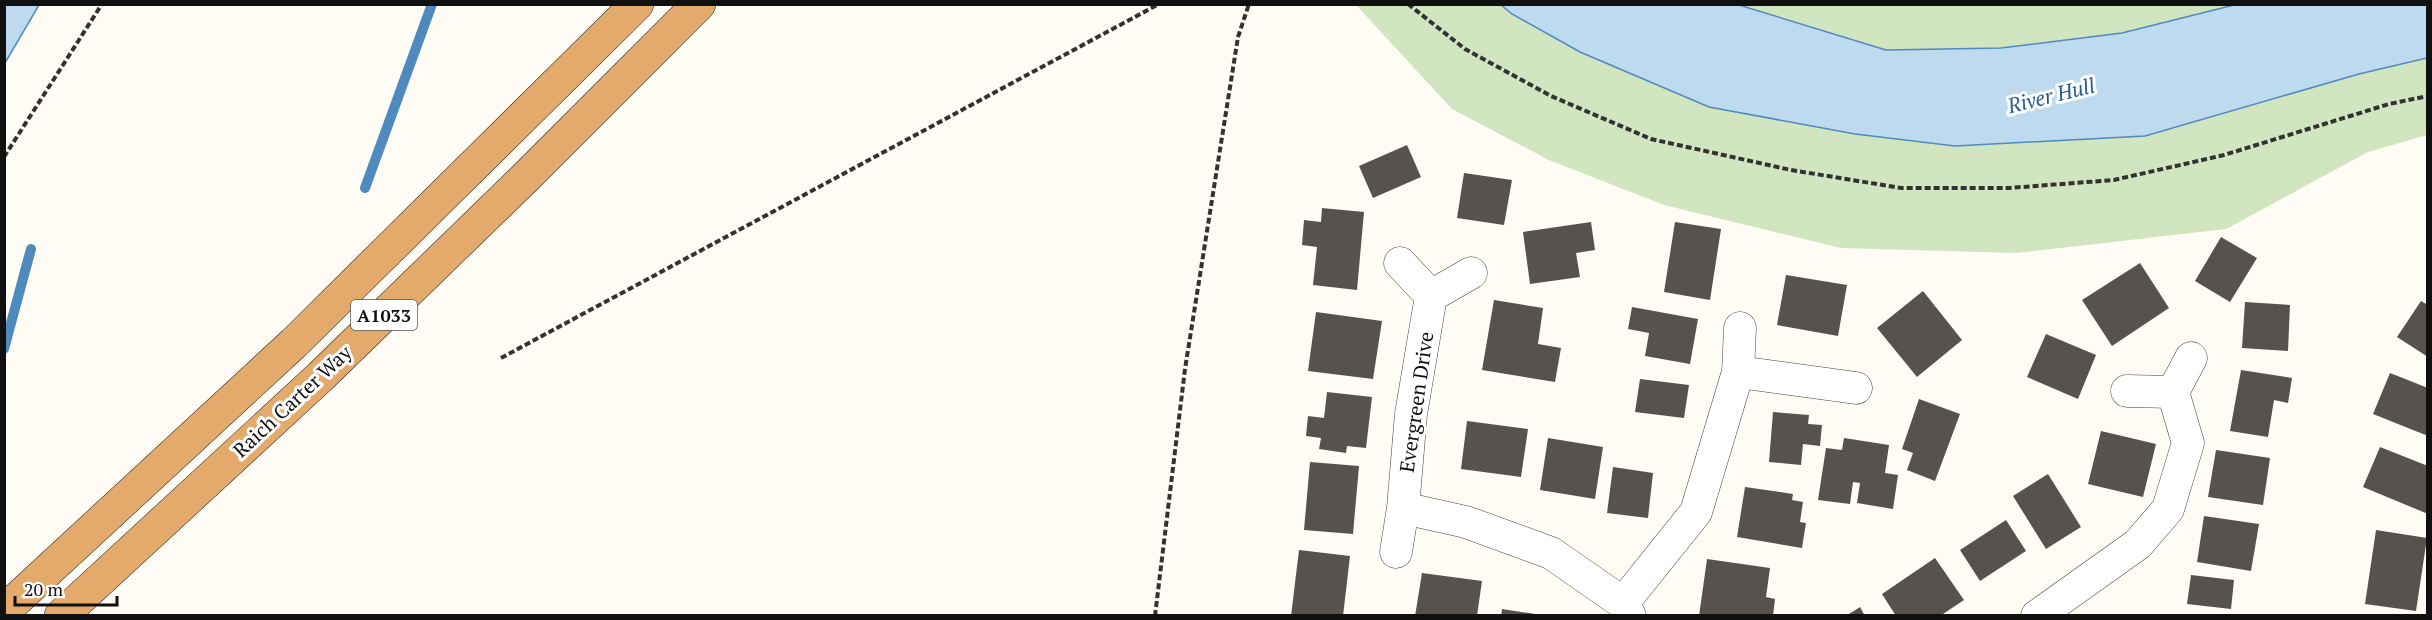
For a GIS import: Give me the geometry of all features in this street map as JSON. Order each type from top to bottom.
[{"type":"highway","name":"Raich Carter Way","points":[[4,611],[294,343],[637,4]]},
{"type":"highway","name":"Raich Carter Way","points":[[60,615],[320,377],[525,178],[699,4]]},
{"type":"street","points":[[1400,263],[1431,296],[1471,273]]},
{"type":"street","name":"Evergreen Drive","points":[[1395,552],[1403,508],[1411,414],[1431,296]]},
{"type":"street","points":[[1403,508],[1466,522],[1551,553],[1627,609],[1696,512],[1738,372],[1740,328]]},
{"type":"street","points":[[2037,615],[2138,544],[2168,509],[2188,443],[2173,392],[2191,358]]},
{"type":"street","points":[[1738,372],[1856,388]]},
{"type":"street","points":[[2127,391],[2173,392]]},
{"type":"path","points":[[4,157],[102,4]]},
{"type":"path","points":[[501,358],[1159,4]]},
{"type":"path","points":[[1155,615],[1185,369],[1238,38],[1249,4]]},
{"type":"path","points":[[1408,4],[1465,49],[1551,96],[1652,139],[1791,170],[1901,188],[2009,188],[2114,180],[2224,155],[2389,104],[2427,96]]},
{"type":"green space","points":[[1356,5],[1501,5],[1512,14],[1580,52],[1709,107],[1855,134],[1955,146],[2025,142],[2427,58],[2427,135],[2368,152],[2226,229],[2016,253],[1841,248],[1664,205],[1549,160],[1452,109]]},
{"type":"green space","points":[[1739,5],[2234,5],[2122,33],[2001,48],[1886,50]]},
{"type":"water","points":[[4,5],[39,5],[5,63]]},
{"type":"water","name":"River Hull","points":[[1501,5],[1739,5],[1886,50],[2001,48],[2122,33],[2234,5],[2427,5],[2427,58],[2359,74],[2145,136],[1955,146],[1855,134],[1709,107],[1580,52],[1512,14]]},
{"type":"building","points":[[1407,145],[1421,177],[1373,198],[1359,166]]},
{"type":"building","points":[[1464,173],[1512,180],[1504,225],[1457,218]]},
{"type":"building","points":[[1322,208],[1364,212],[1357,290],[1313,285],[1317,247],[1302,245],[1304,220],[1321,222]]},
{"type":"building","points":[[1591,222],[1595,250],[1576,253],[1580,277],[1530,284],[1523,232]]},
{"type":"building","points":[[1675,222],[1721,229],[1710,300],[1664,292]]},
{"type":"building","points":[[2221,237],[2257,258],[2230,302],[2195,281]]},
{"type":"building","points":[[2140,263],[2169,308],[2112,346],[2082,300]]},
{"type":"building","points":[[1786,275],[1847,285],[1838,336],[1777,325]]},
{"type":"building","points":[[1923,291],[1962,340],[1917,377],[1877,328]]},
{"type":"building","points":[[1494,300],[1543,308],[1538,344],[1561,348],[1555,382],[1482,370]]},
{"type":"building","points":[[2421,301],[2428,305],[2428,357],[2397,337]]},
{"type":"building","points":[[2245,302],[2290,305],[2288,351],[2242,348]]},
{"type":"building","points":[[1632,307],[1698,319],[1690,364],[1645,356],[1649,333],[1628,329]]},
{"type":"building","points":[[1316,312],[1382,321],[1373,379],[1308,371]]},
{"type":"building","points":[[2046,334],[2096,355],[2078,399],[2027,377]]},
{"type":"building","points":[[2241,370],[2292,378],[2288,403],[2274,400],[2268,437],[2230,431]]},
{"type":"building","points":[[2390,373],[2428,388],[2428,436],[2373,414]]},
{"type":"building","points":[[1640,379],[1689,385],[1684,418],[1635,412]]},
{"type":"building","points":[[1327,392],[1372,397],[1366,448],[1347,446],[1346,453],[1319,449],[1321,438],[1306,436],[1308,416],[1324,418]]},
{"type":"building","points":[[1919,399],[1960,414],[1935,481],[1907,470],[1913,453],[1902,449]]},
{"type":"building","points":[[1773,412],[1809,415],[1808,424],[1822,425],[1820,446],[1803,444],[1801,465],[1769,462]]},
{"type":"building","points":[[1467,421],[1528,429],[1521,477],[1461,469]]},
{"type":"building","points":[[2101,431],[2156,444],[2143,497],[2088,484]]},
{"type":"building","points":[[1548,438],[1603,447],[1595,499],[1540,490]]},
{"type":"building","points":[[1844,438],[1889,445],[1885,473],[1898,475],[1893,509],[1857,503],[1860,483],[1853,482],[1850,504],[1818,500],[1826,448],[1842,450]]},
{"type":"building","points":[[2380,447],[2428,466],[2428,514],[2363,487]]},
{"type":"building","points":[[2216,450],[2270,458],[2263,505],[2208,497]]},
{"type":"building","points":[[1310,462],[1359,466],[1353,534],[1304,530]]},
{"type":"building","points":[[1613,467],[1653,473],[1648,518],[1607,513]]},
{"type":"building","points":[[2048,474],[2081,527],[2046,549],[2013,496]]},
{"type":"building","points":[[1745,487],[1793,494],[1792,500],[1803,502],[1800,522],[1806,523],[1802,548],[1737,537]]},
{"type":"building","points":[[2204,516],[2259,524],[2251,571],[2197,562]]},
{"type":"building","points":[[2006,520],[2026,551],[1980,581],[1960,550]]},
{"type":"building","points":[[2376,530],[2427,538],[2416,611],[2365,604]]},
{"type":"building","points":[[1299,550],[1350,556],[1343,616],[1291,616]]},
{"type":"building","points":[[1935,558],[1964,600],[1940,616],[1896,616],[1882,594]]},
{"type":"building","points":[[1707,559],[1770,568],[1766,597],[1775,599],[1773,616],[1699,616]]},
{"type":"building","points":[[1422,573],[1482,581],[1477,616],[1415,616]]},
{"type":"building","points":[[2191,575],[2234,580],[2231,609],[2187,604]]},
{"type":"building","points":[[1860,607],[1865,616],[1846,616]]},
{"type":"building","points":[[1502,609],[1535,614],[1535,616],[1501,616]]},
{"type":"waterway","points":[[365,188],[432,4]]},
{"type":"waterway","points":[[4,349],[31,249]]}]
